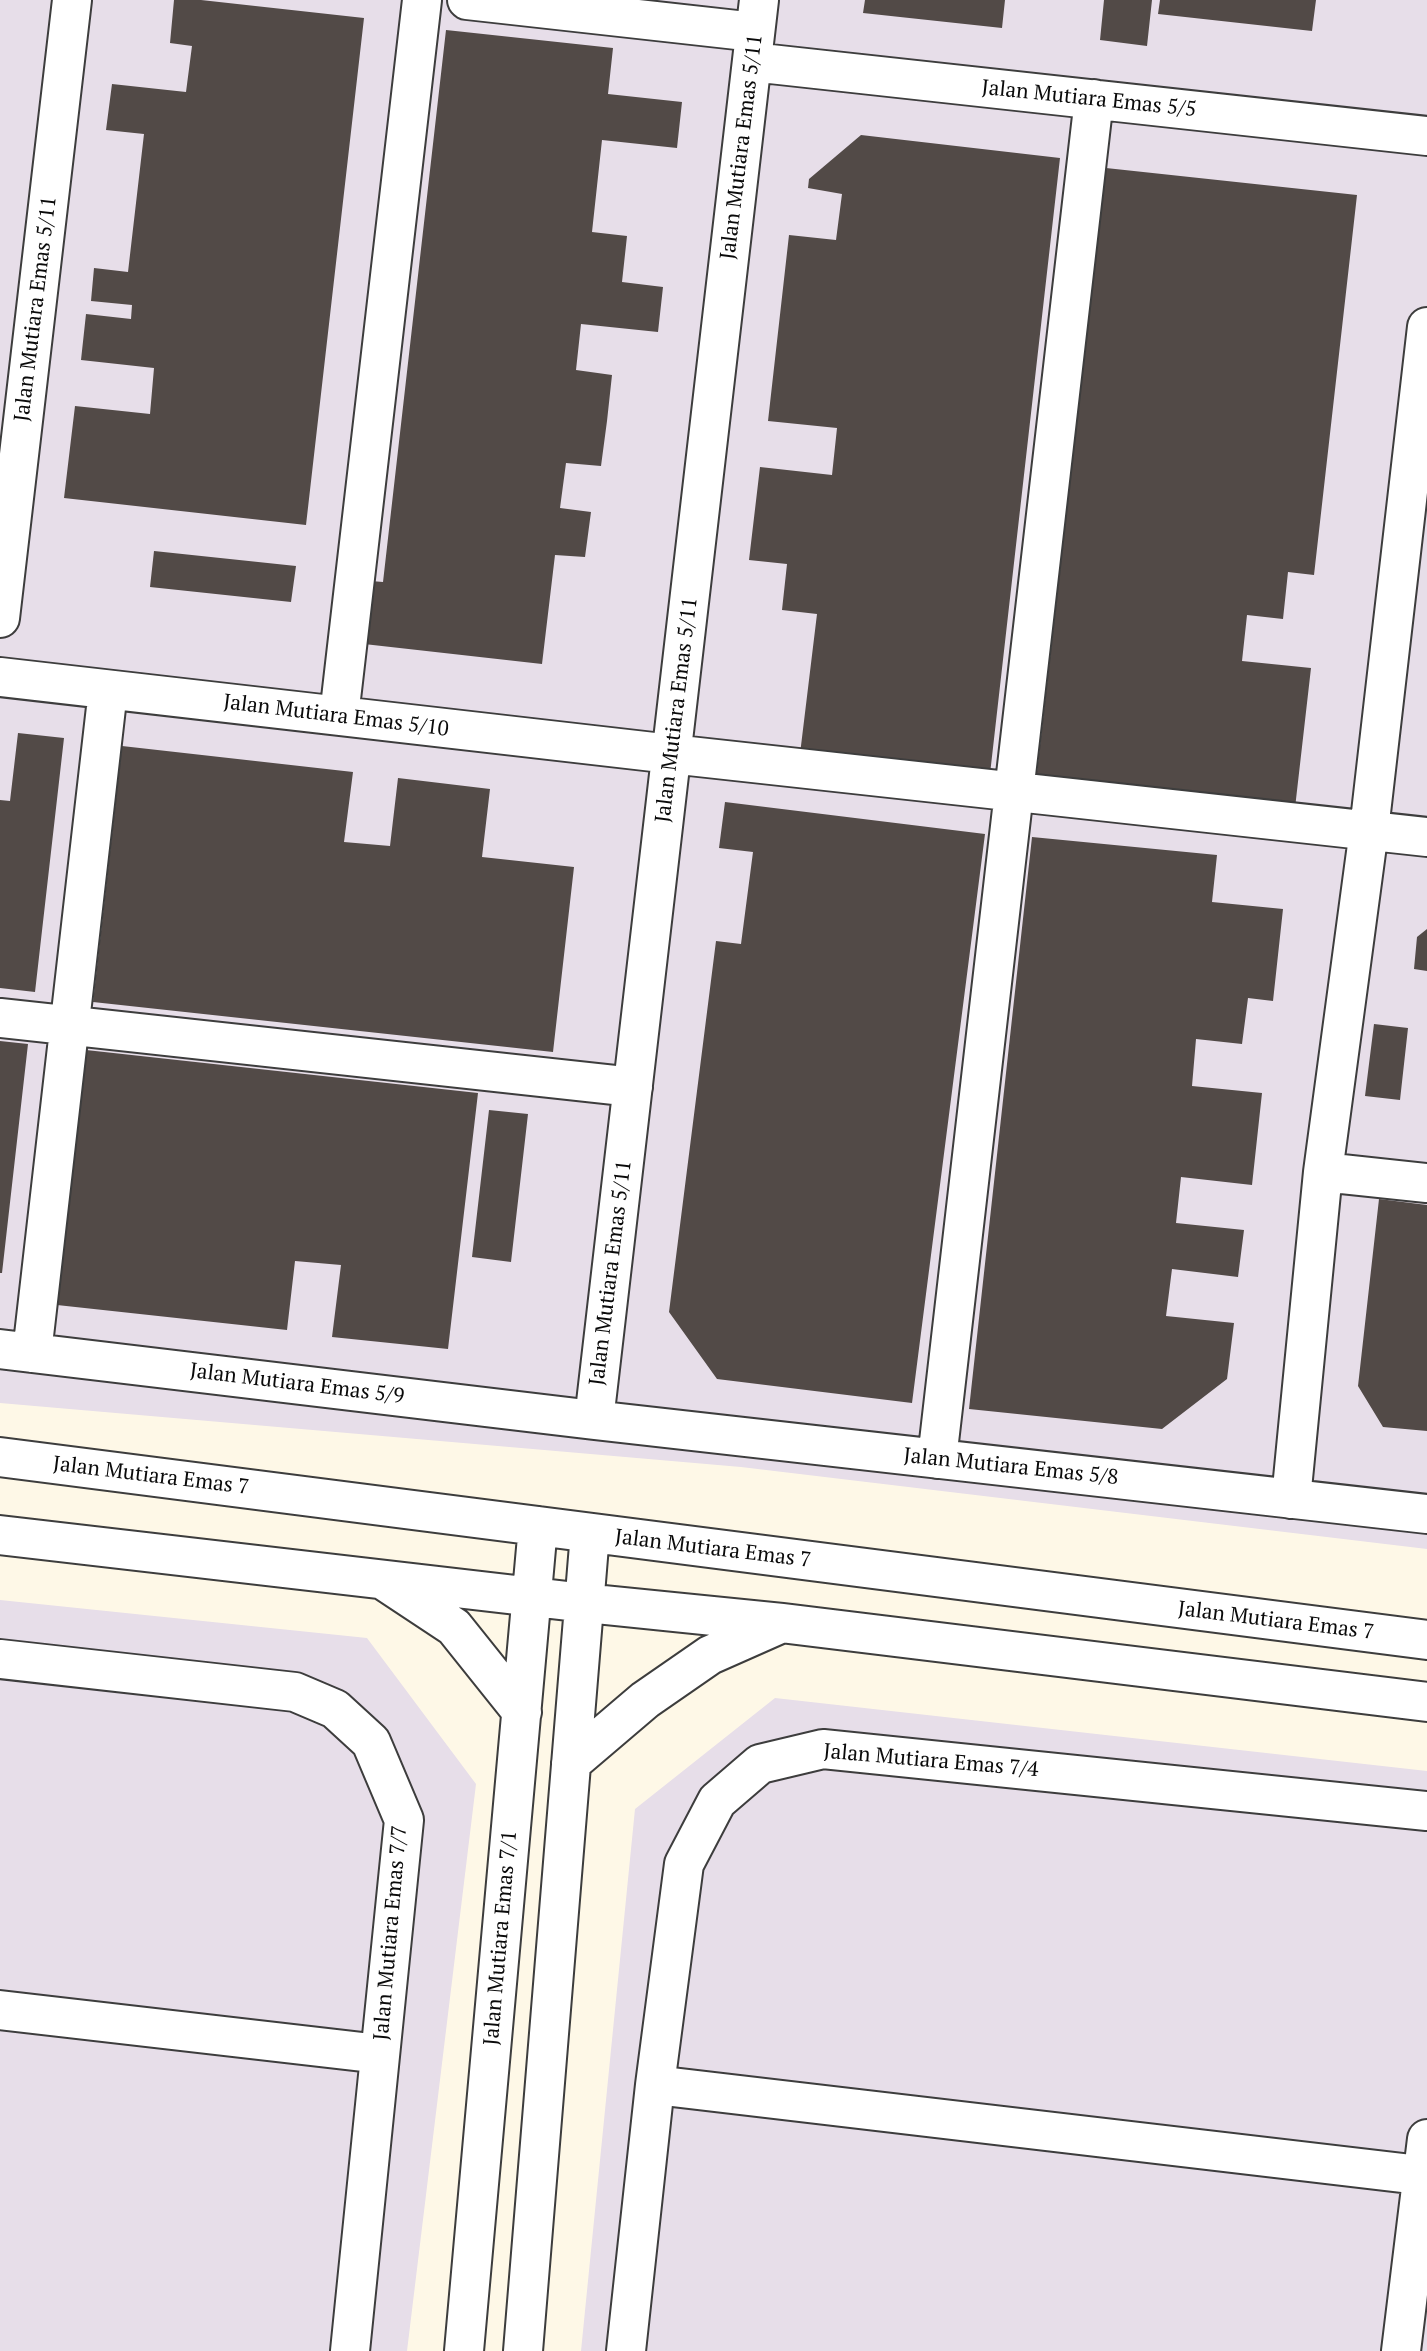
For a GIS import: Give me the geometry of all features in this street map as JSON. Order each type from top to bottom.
[{"type":"street","name":"Jalan Mutiara Emas 5/11","points":[[0,618],[72,0]]},
{"type":"street","points":[[339,716],[422,0]]},
{"type":"street","name":"Jalan Mutiara Emas 5/5","points":[[467,0],[755,31],[1094,99],[1427,136]]},
{"type":"street","name":"Jalan Mutiara Emas 5/11","points":[[594,1420],[755,31]]},
{"type":"street","points":[[937,1459],[1094,99]]},
{"type":"street","points":[[1291,1499],[1324,1172],[1419,468],[1427,327]]},
{"type":"street","name":"Jalan Mutiara Emas 5/10","points":[[0,677],[671,754],[1427,836]]},
{"type":"street","points":[[16,1351],[69,1025],[108,690]]},
{"type":"street","points":[[0,1018],[633,1087]]},
{"type":"street","points":[[1324,1172],[1427,1183]]},
{"type":"street","name":"Jalan Mutiara Emas 5/9","points":[[16,1351],[594,1420]]},
{"type":"street","name":"Jalan Mutiara Emas 5/8","points":[[594,1420],[1427,1514]]},
{"type":"street","name":"Jalan Mutiara Emas 7","points":[[0,1457],[1427,1640]]},
{"type":"street","name":"Jalan Mutiara Emas 7/1","points":[[464,2351],[538,1526]]},
{"type":"street","points":[[523,2351],[590,1533]]},
{"type":"street","points":[[0,1535],[585,1603],[782,1623],[1427,1702]]},
{"type":"street","points":[[381,1579],[454,1627],[522,1712]]},
{"type":"street","points":[[571,1763],[645,1700],[710,1655],[782,1623]]},
{"type":"street","name":"Jalan Mutiara Emas 7/7","points":[[0,1659],[295,1692],[335,1709],[371,1742],[404,1820],[350,2351]]},
{"type":"street","name":"Jalan Mutiara Emas 7/4","points":[[626,2351],[684,1864],[717,1801],[760,1764],[823,1749],[1427,1811]]},
{"type":"street","points":[[0,2010],[380,2054]]},
{"type":"street","points":[[656,2085],[1425,2163],[1401,2351]]},
{"type":"shaded area","points":[[0,0],[1427,0],[1427,1549],[741,1467],[0,1403]]},
{"type":"shaded area","points":[[0,1600],[367,1638],[476,1784],[407,2351],[0,2351]]},
{"type":"shaded area","points":[[775,1698],[1427,1771],[1427,2351],[581,2351],[635,1809]]},
{"type":"building","points":[[174,0],[201,0],[364,18],[306,525],[64,498],[75,406],[150,414],[154,368],[81,360],[86,314],[131,319],[132,305],[91,301],[94,268],[128,272],[144,134],[106,130],[112,84],[186,92],[192,46],[170,43]]},
{"type":"building","points":[[865,0],[1005,0],[1002,28],[863,13]]},
{"type":"building","points":[[1104,0],[1152,0],[1147,46],[1100,40]]},
{"type":"building","points":[[1160,0],[1316,0],[1312,31],[1158,14]]},
{"type":"building","points":[[446,30],[613,48],[608,94],[682,102],[677,148],[602,140],[592,232],[627,236],[622,282],[663,287],[658,332],[581,324],[576,370],[612,375],[607,421],[601,466],[566,463],[560,508],[591,512],[585,557],[555,555],[542,664],[364,644],[371,581],[383,582]]},
{"type":"building","points":[[861,135],[1060,158],[990,774],[800,754],[817,614],[782,610],[787,564],[749,560],[760,467],[832,475],[837,428],[768,421],[789,235],[836,240],[842,194],[808,188],[809,179]]},
{"type":"building","points":[[1106,168],[1357,195],[1314,575],[1288,572],[1283,619],[1247,615],[1242,661],[1311,668],[1295,808],[1036,780]]},
{"type":"building","points":[[154,551],[296,566],[291,602],[150,587]]},
{"type":"building","points":[[18,733],[64,738],[35,992],[0,988],[0,800],[10,801]]},
{"type":"building","points":[[122,746],[353,772],[344,842],[390,846],[398,778],[490,789],[482,857],[574,867],[553,1052],[93,1002]]},
{"type":"building","points":[[725,802],[985,834],[912,1403],[717,1379],[669,1312],[716,941],[741,944],[753,852],[719,848]]},
{"type":"building","points":[[1032,837],[1217,855],[1212,902],[1283,909],[1273,1001],[1248,998],[1242,1044],[1196,1039],[1192,1086],[1262,1093],[1252,1185],[1181,1177],[1176,1223],[1244,1230],[1238,1277],[1172,1269],[1166,1316],[1234,1323],[1227,1379],[1162,1429],[969,1409]]},
{"type":"building","points":[[1427,929],[1427,971],[1414,969],[1417,937]]},
{"type":"building","points":[[1374,1024],[1408,1028],[1400,1100],[1365,1096]]},
{"type":"building","points":[[0,1041],[28,1044],[2,1273],[0,1273]]},
{"type":"building","points":[[86,1050],[478,1093],[448,1349],[332,1337],[341,1265],[295,1261],[287,1330],[57,1305]]},
{"type":"building","points":[[489,1110],[528,1114],[511,1262],[472,1257]]},
{"type":"building","points":[[1379,1199],[1427,1205],[1427,1431],[1383,1427],[1358,1386]]}]
